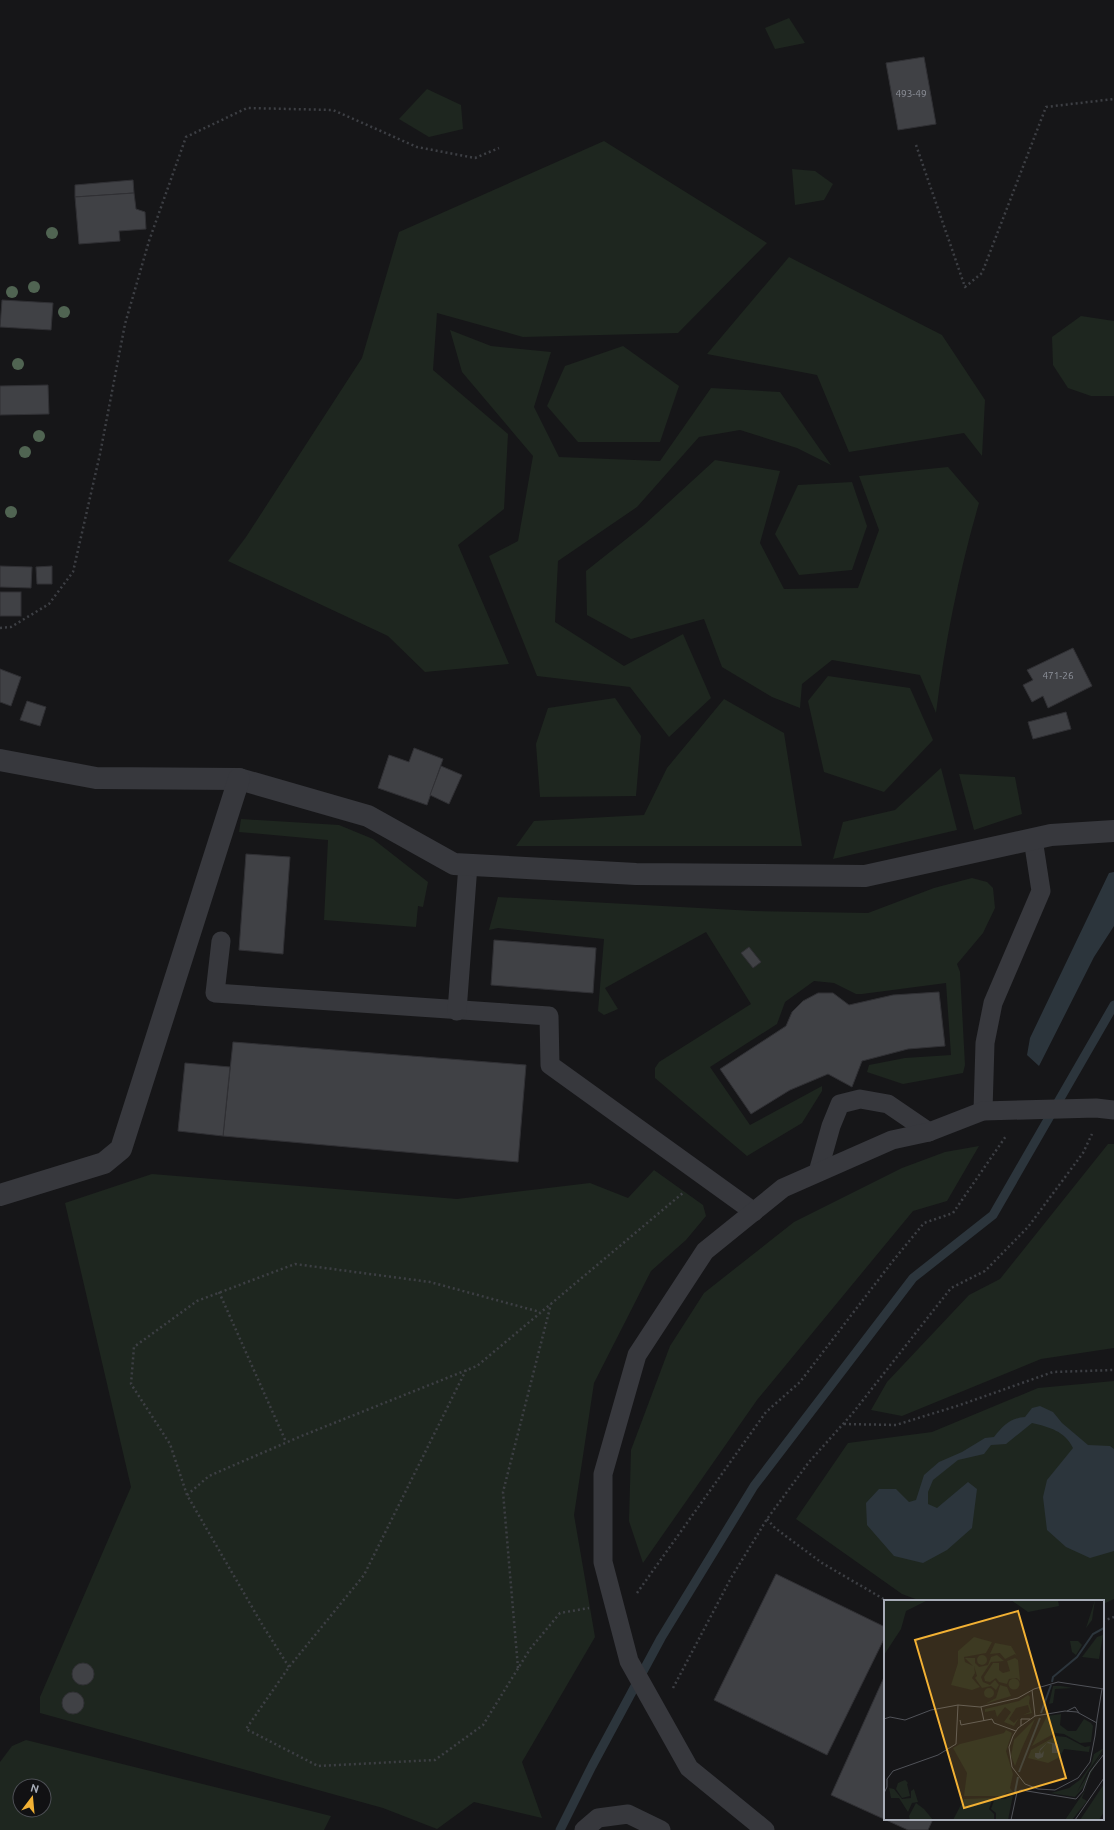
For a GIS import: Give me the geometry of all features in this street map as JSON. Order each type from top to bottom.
[{"type":"street","points":[[0,760],[96,778],[239,779],[368,816],[454,864],[468,865],[636,874],[866,876],[1051,835],[1114,831]]},
{"type":"street","points":[[0,1195],[104,1163],[121,1150],[239,779]]},
{"type":"lane","points":[[983,1111],[985,1043],[993,1003],[1041,891],[1033,839]]},
{"type":"lane","points":[[458,1011],[468,865]]},
{"type":"lane","points":[[221,941],[215,993],[458,1011],[549,1016],[550,1065],[754,1212]]},
{"type":"lane","points":[[818,1172],[831,1126],[840,1104],[860,1099],[888,1104],[929,1132]]},
{"type":"lane","points":[[765,1830],[689,1768],[629,1661],[603,1562],[603,1474],[637,1355],[705,1251],[783,1188],[892,1140],[929,1132],[983,1111],[1020,1109],[1105,1109]]},
{"type":"lane","points":[[584,1830],[598,1818],[628,1814],[661,1830]]},
{"type":"path","points":[[916,145],[965,287],[982,273],[1046,107],[1114,100]]},
{"type":"path","points":[[0,628],[11,626],[48,604],[73,572],[100,454],[125,324],[149,241],[186,137],[247,108],[333,110],[417,147],[475,158],[499,148]]},
{"type":"path","points":[[655,1707],[767,1520],[810,1462],[843,1424],[950,1288],[985,1271],[1028,1227],[1083,1153],[1093,1132]]},
{"type":"path","points":[[466,1370],[364,1575],[289,1667],[246,1729],[318,1766],[435,1760],[483,1725],[530,1649],[560,1612],[616,1612],[766,1412],[800,1382],[892,1262],[924,1224],[953,1213],[1008,1134]]},
{"type":"path","points":[[187,1495],[210,1476],[286,1442],[477,1366],[704,1175]]},
{"type":"path","points":[[289,1667],[263,1626],[187,1495],[170,1444],[131,1384],[134,1347],[197,1301],[295,1264],[430,1282],[540,1312]]},
{"type":"path","points":[[219,1292],[286,1442]]},
{"type":"path","points":[[518,1669],[503,1492],[551,1303]]},
{"type":"path","points":[[843,1424],[896,1425],[960,1406],[1053,1372],[1114,1370]]},
{"type":"path","points":[[767,1520],[775,1528],[822,1563],[885,1600]]},
{"type":"path","points":[[1104,1621],[1114,1617]]},
{"type":"shaded area","points":[[789,18],[805,43],[775,49],[765,28]]},
{"type":"shaded area","points":[[427,89],[461,105],[463,129],[429,137],[399,119]]},
{"type":"shaded area","points":[[604,141],[767,243],[678,333],[523,337],[437,313],[433,370],[508,434],[504,509],[458,545],[509,664],[425,672],[388,636],[228,561],[246,537],[362,358],[399,232]]},
{"type":"shaded area","points":[[792,169],[815,171],[833,184],[824,200],[795,205]]},
{"type":"shaded area","points":[[789,257],[942,335],[985,400],[982,456],[964,433],[849,452],[817,375],[707,354]]},
{"type":"shaded area","points":[[1081,316],[1114,321],[1114,396],[1091,396],[1068,388],[1053,365],[1052,337]]},
{"type":"shaded area","points":[[450,330],[491,346],[551,352],[534,407],[559,457],[660,461],[711,388],[780,392],[831,465],[797,448],[740,430],[699,437],[637,507],[558,561],[555,622],[624,666],[683,634],[711,698],[669,737],[630,687],[537,676],[489,556],[518,541],[533,456],[462,372]]},
{"type":"shaded area","points":[[623,346],[679,386],[660,442],[578,442],[547,406],[565,366]]},
{"type":"shaded area","points":[[715,460],[780,471],[760,543],[784,589],[858,588],[879,530],[859,476],[948,467],[979,503],[953,607],[936,713],[920,675],[832,660],[802,684],[800,708],[772,697],[722,667],[704,619],[631,639],[587,615],[586,571],[644,525]]},
{"type":"shaded area","points":[[852,482],[867,526],[852,570],[799,575],[775,534],[798,485]]},
{"type":"shaded area","points":[[828,676],[910,688],[933,740],[884,792],[824,772],[808,701]]},
{"type":"shaded area","points":[[615,698],[641,736],[636,796],[540,797],[536,744],[548,708]]},
{"type":"shaded area","points":[[724,699],[784,733],[802,846],[516,846],[534,821],[644,815],[667,768]]},
{"type":"shaded area","points":[[941,768],[957,830],[833,859],[843,822],[895,810]]},
{"type":"shaded area","points":[[959,774],[1015,777],[1022,814],[974,830]]},
{"type":"shaded area","points":[[241,819],[339,825],[373,839],[428,882],[423,907],[418,906],[416,927],[324,920],[328,840],[239,832]]},
{"type":"shaded area","points":[[1114,872],[1114,926],[1094,957],[1039,1066],[1027,1055],[1030,1038],[1109,873]]},
{"type":"shaded area","points":[[972,878],[987,882],[993,888],[995,908],[983,933],[957,964],[960,972],[965,1065],[963,1073],[903,1084],[867,1072],[869,1065],[905,1058],[951,1055],[946,983],[856,994],[834,983],[814,981],[785,1002],[777,1024],[710,1067],[750,1125],[822,1086],[822,1091],[802,1123],[747,1156],[655,1078],[655,1068],[659,1062],[751,1004],[706,932],[605,988],[618,1009],[604,1015],[598,1011],[604,939],[498,928],[489,930],[498,897],[754,911],[868,913],[934,888]]},
{"type":"shaded area","points":[[1108,1144],[1114,1144],[1114,1348],[1041,1359],[902,1416],[871,1410],[887,1382],[969,1295],[1000,1279]]},
{"type":"shaded area","points":[[979,1146],[947,1201],[913,1211],[757,1400],[643,1563],[629,1521],[631,1450],[670,1346],[704,1293],[794,1222],[902,1168],[945,1152]]},
{"type":"shaded area","points":[[654,1170],[703,1205],[706,1216],[686,1240],[651,1271],[594,1383],[574,1515],[595,1637],[522,1762],[542,1818],[474,1802],[437,1829],[383,1808],[40,1713],[40,1697],[131,1487],[65,1203],[152,1174],[457,1199],[590,1183],[628,1198]]},
{"type":"shaded area","points":[[1114,1381],[1114,1599],[1104,1604],[1104,1600],[918,1600],[902,1594],[796,1519],[848,1443],[932,1432],[1038,1388]]},
{"type":"shaded area","points":[[1040,1406],[1053,1412],[1062,1423],[1088,1445],[1110,1446],[1114,1449],[1114,1551],[1090,1558],[1066,1547],[1047,1530],[1043,1497],[1047,1480],[1073,1448],[1066,1437],[1050,1428],[1032,1423],[1006,1444],[991,1445],[984,1454],[958,1460],[933,1480],[928,1492],[928,1504],[937,1508],[968,1482],[977,1489],[972,1528],[947,1550],[923,1563],[894,1556],[867,1525],[866,1503],[879,1489],[896,1489],[909,1502],[916,1500],[924,1475],[939,1462],[962,1452],[985,1438],[994,1437],[1007,1423],[1015,1419],[1025,1417],[1032,1408]]},
{"type":"shaded area","points":[[26,1740],[331,1816],[324,1830],[0,1830],[0,1762],[12,1746]]},
{"type":"building","points":[[924,57],[936,124],[898,130],[886,63]]},
{"type":"building","points":[[133,180],[134,193],[75,197],[75,185]]},
{"type":"building","points":[[134,193],[136,209],[145,212],[146,229],[119,231],[120,241],[79,244],[75,197]]},
{"type":"building","points":[[2,300],[53,303],[51,330],[0,327]]},
{"type":"building","points":[[48,385],[49,414],[0,415],[0,386]]},
{"type":"building","points":[[0,566],[32,567],[31,588],[0,587]]},
{"type":"building","points":[[52,566],[52,584],[37,584],[36,567]]},
{"type":"building","points":[[0,592],[21,592],[21,616],[0,616]]},
{"type":"building","points":[[1073,648],[1092,686],[1048,708],[1043,696],[1032,702],[1023,685],[1033,680],[1027,670]]},
{"type":"building","points":[[0,669],[21,677],[11,706],[0,702]]},
{"type":"building","points":[[27,701],[46,707],[40,726],[20,720]]},
{"type":"building","points":[[1066,712],[1071,729],[1033,739],[1028,722]]},
{"type":"building","points":[[414,748],[443,759],[427,805],[378,788],[389,755],[409,762]]},
{"type":"building","points":[[441,766],[462,775],[449,804],[430,795]]},
{"type":"building","points":[[246,854],[290,857],[283,954],[239,950]]},
{"type":"building","points":[[494,940],[596,948],[593,993],[491,985]]},
{"type":"building","points":[[749,947],[761,962],[753,968],[741,953]]},
{"type":"building","points":[[939,992],[945,1046],[908,1049],[862,1061],[852,1087],[828,1074],[790,1090],[751,1114],[720,1069],[786,1026],[792,1012],[803,1001],[818,993],[833,993],[849,1005],[893,995]]},
{"type":"building","points":[[233,1042],[526,1065],[518,1162],[223,1136]]},
{"type":"building","points":[[185,1063],[230,1067],[223,1136],[178,1131]]},
{"type":"building","points":[[776,1574],[884,1627],[884,1639],[827,1755],[714,1700]]},
{"type":"building","points":[[83,1663],[91,1666],[94,1674],[91,1682],[83,1685],[75,1682],[72,1674],[75,1666]]},
{"type":"building","points":[[884,1677],[884,1819],[831,1795]]},
{"type":"building","points":[[73,1692],[81,1695],[84,1703],[81,1711],[73,1714],[65,1711],[62,1703],[65,1695]]},
{"type":"building","points":[[886,1820],[933,1820],[928,1830],[908,1830]]},
{"type":"waterway","points":[[560,1830],[592,1766],[661,1638],[754,1486],[913,1278],[993,1215],[1114,1005]]}]
